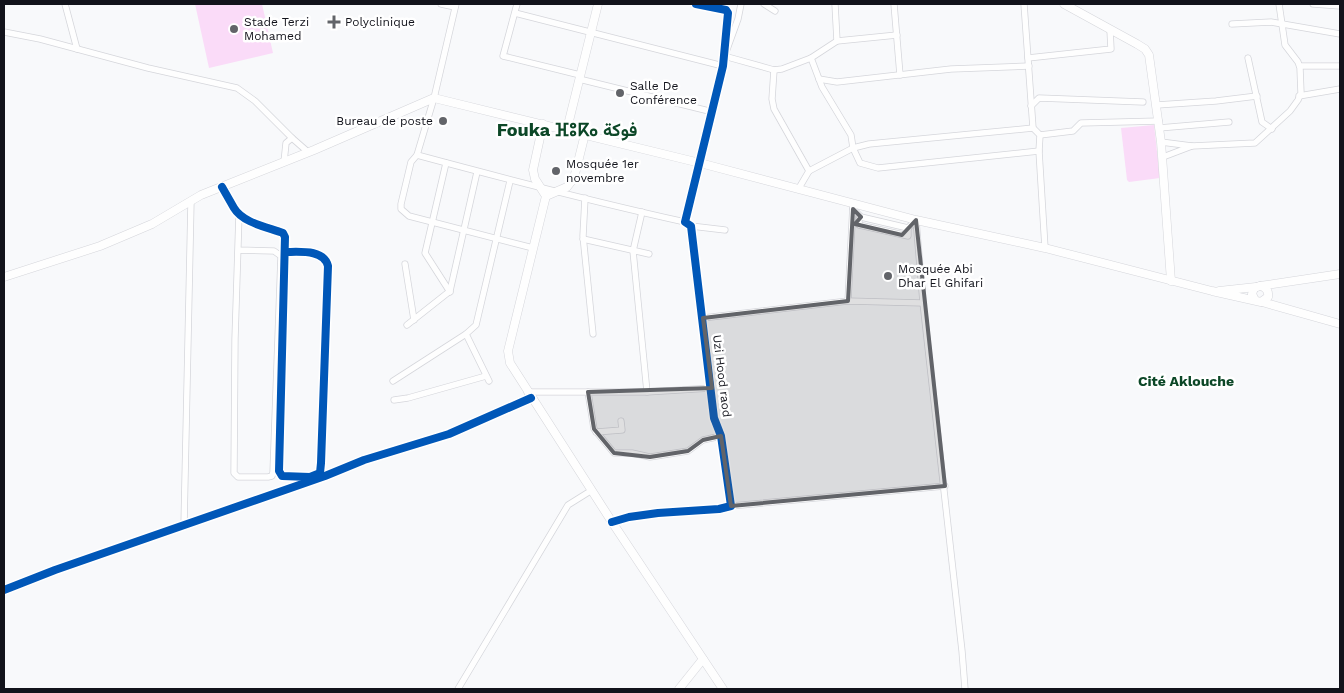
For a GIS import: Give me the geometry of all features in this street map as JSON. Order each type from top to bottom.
[{"type":"main road","points":[[567,129],[598,4]]},
{"type":"main road","points":[[1064,4],[1145,49],[1149,55],[1163,157],[1171,281]]},
{"type":"main road","points":[[4,277],[100,246],[152,224],[201,196],[434,98],[567,129],[799,188],[853,207],[1045,248],[1171,281],[1258,301],[1340,324]]},
{"type":"main road","points":[[543,124],[533,170],[535,179],[546,196],[508,351],[510,363],[529,395],[723,689]]},
{"type":"main road","points":[[546,196],[567,187],[574,178],[585,134]]},
{"type":"main road","points":[[1212,291],[1340,274]]},
{"type":"main road","points":[[1258,286],[1252,292],[1252,296],[1258,301]]},
{"type":"main road","points":[[1258,286],[1265,287],[1268,292],[1268,297],[1258,301]]},
{"type":"main road","points":[[679,689],[703,659]]},
{"type":"street","points":[[66,4],[77,49]]},
{"type":"street","points":[[441,4],[456,6],[434,98],[417,156],[411,162],[401,209],[408,216],[533,248]]},
{"type":"street","points":[[517,4],[503,56],[712,112]]},
{"type":"street","points":[[684,222],[723,66],[728,13],[726,10],[696,4]]},
{"type":"street","points":[[724,56],[738,20],[741,4]]},
{"type":"street","points":[[764,4],[775,10]]},
{"type":"street","points":[[835,4],[837,40]]},
{"type":"street","points":[[894,4],[900,75]]},
{"type":"street","points":[[1024,4],[1033,128],[1040,135],[1039,151],[1045,248]]},
{"type":"street","points":[[1161,142],[1192,146],[1255,143],[1290,111],[1300,96],[1302,80],[1300,66],[1285,44],[1279,4]]},
{"type":"street","points":[[1313,4],[1340,6]]},
{"type":"street","points":[[515,13],[723,66]]},
{"type":"street","points":[[1232,24],[1264,22],[1340,34]]},
{"type":"street","points":[[1028,58],[1111,49],[1110,30]]},
{"type":"street","points":[[4,32],[40,39],[148,68],[237,88],[255,101],[308,152]]},
{"type":"street","points":[[724,56],[774,70],[782,69],[810,58],[837,40],[897,35]]},
{"type":"street","points":[[810,58],[822,87],[851,135],[853,148],[860,163],[878,168],[1039,151]]},
{"type":"street","points":[[1248,58],[1262,122],[1272,129]]},
{"type":"street","points":[[819,79],[837,82],[951,69],[1028,66]]},
{"type":"street","points":[[1300,66],[1340,66]]},
{"type":"street","points":[[774,70],[772,99],[774,109],[809,171]]},
{"type":"street","points":[[1300,96],[1340,89]]},
{"type":"street","points":[[1157,105],[1216,102],[1257,96]]},
{"type":"street","points":[[1031,106],[1039,98],[1143,102]]},
{"type":"street","points":[[1040,135],[1073,131],[1081,123],[1159,124],[1229,122]]},
{"type":"street","points":[[799,188],[809,171],[853,148],[869,144],[1033,128]]},
{"type":"street","points":[[284,162],[286,143],[292,138]]},
{"type":"street","points":[[1163,157],[1192,146]]},
{"type":"street","points":[[417,156],[510,181],[539,186],[684,222],[691,226],[724,230]]},
{"type":"street","points":[[446,163],[425,253],[450,292]]},
{"type":"street","points":[[407,325],[450,292],[477,172]]},
{"type":"street","points":[[393,381],[466,334],[476,325],[510,181]]},
{"type":"street","points":[[222,187],[234,209],[239,214],[248,221],[283,233],[285,237],[278,471],[282,476],[313,476],[320,473],[322,455],[328,266],[322,256],[285,252]]},
{"type":"street","points":[[585,198],[583,239],[593,334]]},
{"type":"street","points":[[184,525],[191,202]]},
{"type":"street","points":[[853,207],[861,217],[859,225],[908,236],[908,228],[916,220]]},
{"type":"street","points":[[848,301],[853,207]]},
{"type":"street","points":[[642,212],[633,250],[647,392]]},
{"type":"street","points":[[238,250],[274,251],[281,256],[273,472],[272,476],[268,477],[238,477],[234,473],[238,250],[239,214]]},
{"type":"street","points":[[916,220],[923,303],[945,486],[965,689]]},
{"type":"street","name":"Uzi Hood raod","points":[[691,226],[712,388],[714,418],[721,436],[731,506]]},
{"type":"street","points":[[583,239],[649,254]]},
{"type":"street","points":[[405,264],[414,320]]},
{"type":"street","points":[[703,318],[848,301],[923,303]]},
{"type":"street","points":[[394,400],[488,379],[466,334]]},
{"type":"street","points":[[4,590],[325,476],[364,460],[449,434],[529,395],[647,392],[712,388]]},
{"type":"street","points":[[588,392],[594,430],[614,453],[650,456],[688,450],[703,440],[721,436]]},
{"type":"street","points":[[596,432],[622,430],[621,421]]},
{"type":"street","points":[[612,522],[628,517],[660,513],[719,509],[731,506],[945,486]]},
{"type":"street","points":[[458,689],[568,505],[592,490]]},
{"type":"highlighted area","points":[[853,209],[861,217],[855,224],[902,235],[916,220],[945,486],[731,506],[721,436],[703,440],[688,451],[650,457],[614,453],[594,429],[588,392],[712,388],[703,318],[848,301]]},
{"type":"shaded area","name":"Stade Terzi Mohamed","points":[[195,4],[262,4],[273,53],[209,68]]},
{"type":"shaded area","points":[[1154,125],[1160,178],[1129,182],[1127,180],[1121,128]]},
{"type":"cycle path","points":[[612,522],[629,517],[658,513],[719,509],[731,506],[721,436],[714,418],[691,226],[685,222],[723,66],[728,13],[726,10],[696,4]]},
{"type":"cycle path","points":[[222,187],[234,208],[243,217],[256,224],[283,233],[285,237],[279,471],[282,476],[310,477],[320,473],[321,463],[328,266],[326,261],[316,254],[285,252]]},
{"type":"cycle path","points":[[4,590],[55,570],[325,476],[364,460],[449,434],[531,398]]},
{"type":"place","name":"Polyclinique","points":[[334,22]]},
{"type":"place","name":"Stade Terzi Mohamed","points":[[234,29]]},
{"type":"place","name":"Salle De Conférence","points":[[620,93]]},
{"type":"place","name":"Bureau de poste","points":[[443,121]]},
{"type":"place","name":"Mosquée 1er novembre","points":[[556,171]]},
{"type":"place","name":"Mosquée Abi Dhar El Ghifari","points":[[888,276]]},
{"type":"district","name":"Fouka ⴼⵓⴽⴰ فوكة","points":[[567,130]]},
{"type":"district","name":"Cité Aklouche","points":[[1186,381]]}]
